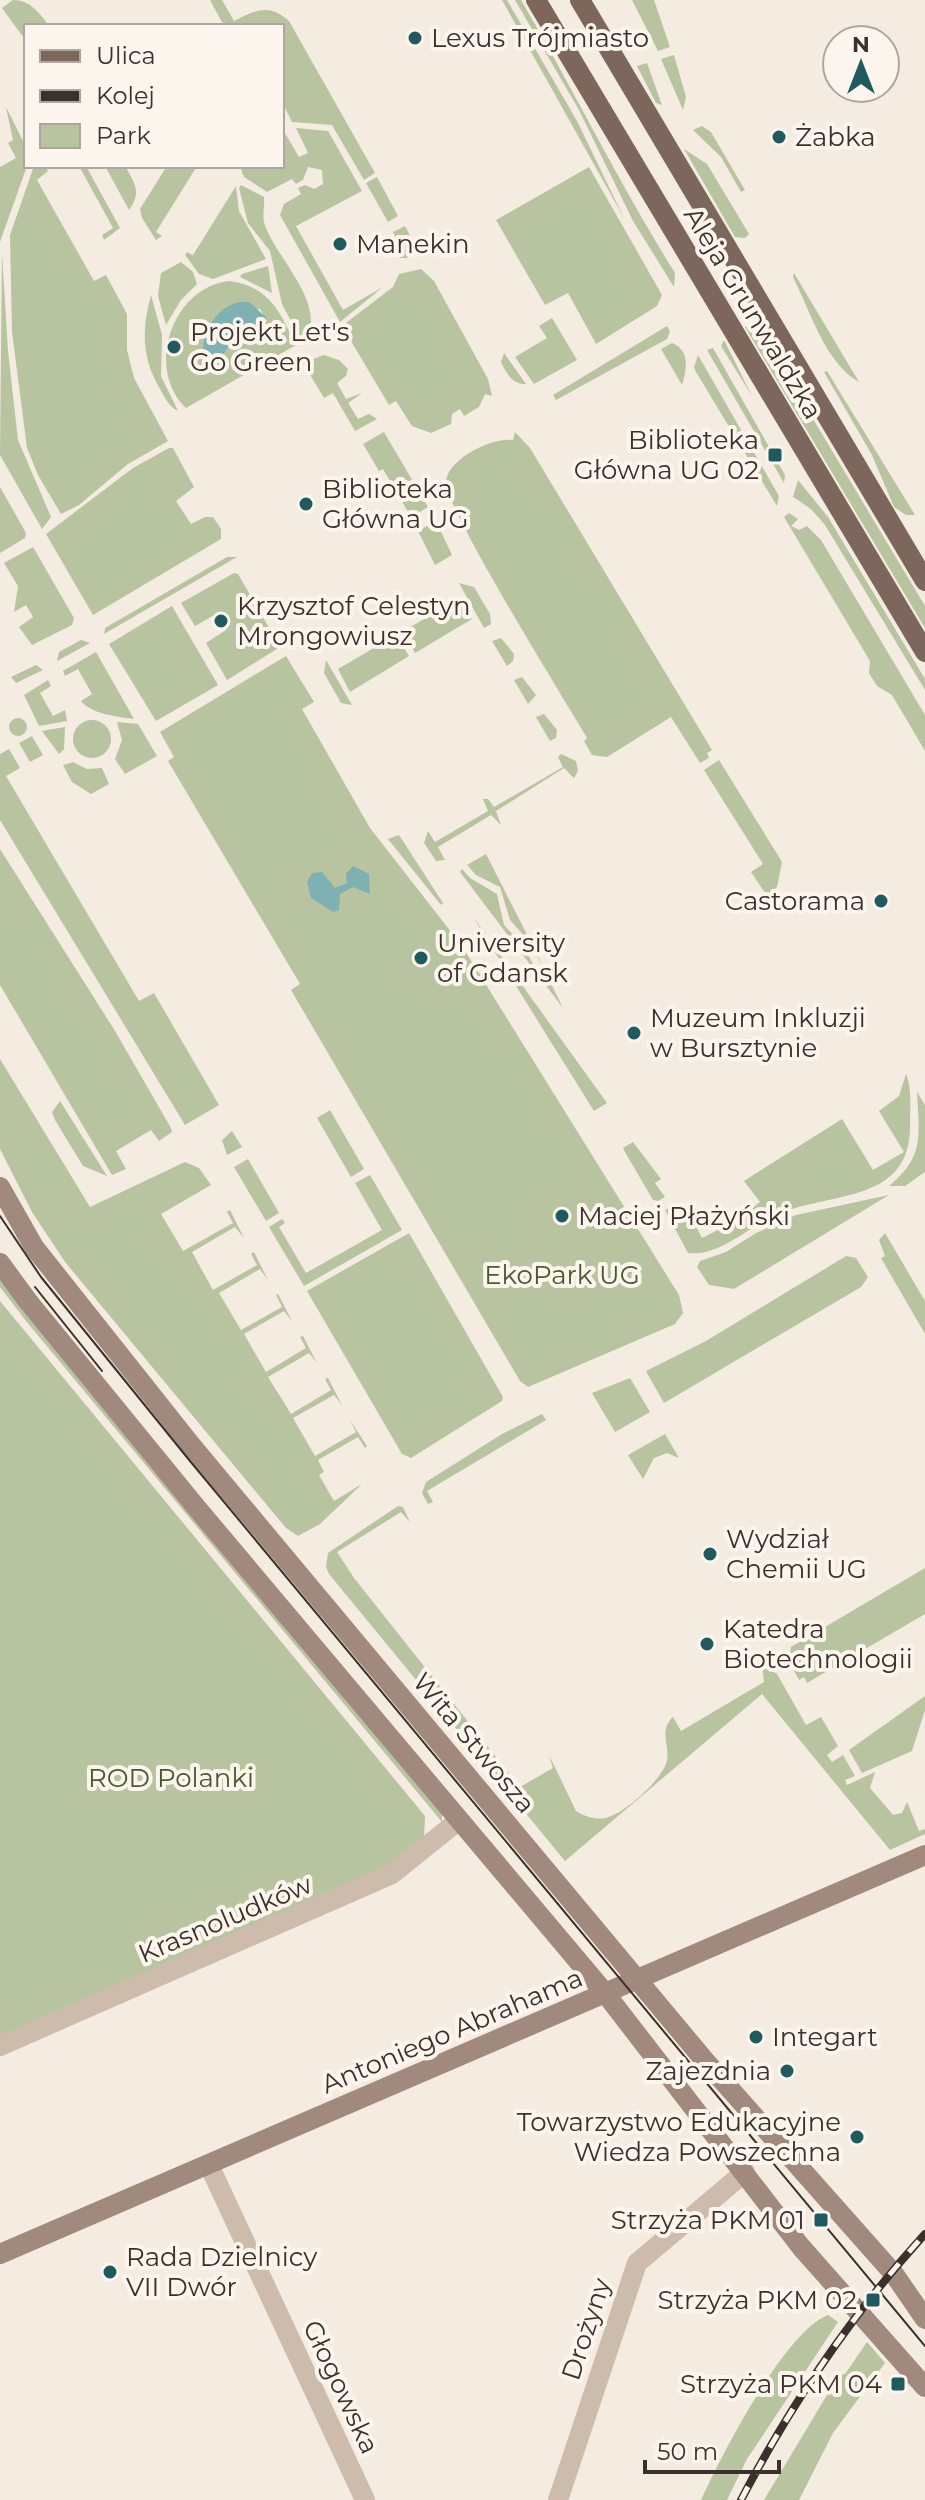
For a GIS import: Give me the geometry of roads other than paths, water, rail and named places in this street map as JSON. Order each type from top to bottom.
[{"type":"main road","name":"Aleja Grunwaldzka","points":[[536,0],[925,652]]},
{"type":"main road","name":"Aleja Grunwaldzka","points":[[580,0],[925,581]]},
{"type":"street","name":"Wita Stwosza","points":[[0,1187],[34,1247],[94,1324],[637,1979],[894,2274],[925,2319]]},
{"type":"street","points":[[0,1263],[27,1300],[458,1821],[605,1993],[831,2282],[925,2387]]},
{"type":"street","name":"Krasnoludków","points":[[0,2046],[392,1874],[458,1821]]},
{"type":"street","name":"Antoniego Abrahama","points":[[0,2254],[925,1855]]},
{"type":"street","name":"Głogowska","points":[[209,2165],[365,2500]]},
{"type":"street","name":"Drożyny","points":[[558,2500],[637,2263],[745,2172]]},
{"type":"water","points":[[249,302],[266,317],[264,334],[255,341],[232,341],[222,356],[214,360],[203,348],[211,323],[231,305]]},
{"type":"water","points":[[353,866],[369,874],[370,894],[353,887],[340,894],[339,910],[333,912],[311,898],[307,882],[312,873],[322,872],[335,888],[347,883],[346,874]]},
{"type":"tram line","points":[[0,1216],[41,1277],[190,1461],[925,2346]]},
{"type":"tram line","points":[[35,1287],[102,1371]]},
{"type":"railway","points":[[741,2500],[824,2361],[872,2296],[925,2234]]},
{"type":"place","name":"Lexus Trójmiasto","points":[[415,38]]},
{"type":"place","name":"Żabka","points":[[779,137]]},
{"type":"place","name":"Manekin","points":[[340,244]]},
{"type":"place","name":"Projekt Let's Go Green","points":[[174,347]]},
{"type":"place","name":"Biblioteka Główna UG 02","points":[[775,455]]},
{"type":"place","name":"Biblioteka Główna UG","points":[[306,504]]},
{"type":"place","name":"Krzysztof Celestyn Mrongowiusz","points":[[221,621]]},
{"type":"place","name":"Castorama","points":[[881,901]]},
{"type":"place","name":"University of Gdansk","points":[[421,958]]},
{"type":"place","name":"Muzeum Inkluzji w Bursztynie","points":[[634,1033]]},
{"type":"place","name":"Maciej Płażyński","points":[[562,1216]]},
{"type":"place","name":"Wydział Chemii UG","points":[[710,1554]]},
{"type":"place","name":"Katedra Biotechnologii","points":[[707,1644]]},
{"type":"place","name":"Integart","points":[[756,2037]]},
{"type":"place","name":"Zajezdnia","points":[[787,2071]]},
{"type":"place","name":"Towarzystwo Edukacyjne Wiedza Powszechna","points":[[857,2137]]},
{"type":"place","name":"Strzyża PKM 01","points":[[821,2220]]},
{"type":"place","name":"Rada Dzielnicy VII Dwór","points":[[110,2272]]},
{"type":"place","name":"Strzyża PKM 02","points":[[873,2300]]},
{"type":"place","name":"Strzyża PKM 04","points":[[898,2384]]},
{"type":"park label","name":"EkoPark UG","points":[[562,1275]]},
{"type":"park label","name":"ROD Polanki","points":[[171,1778]]}]
